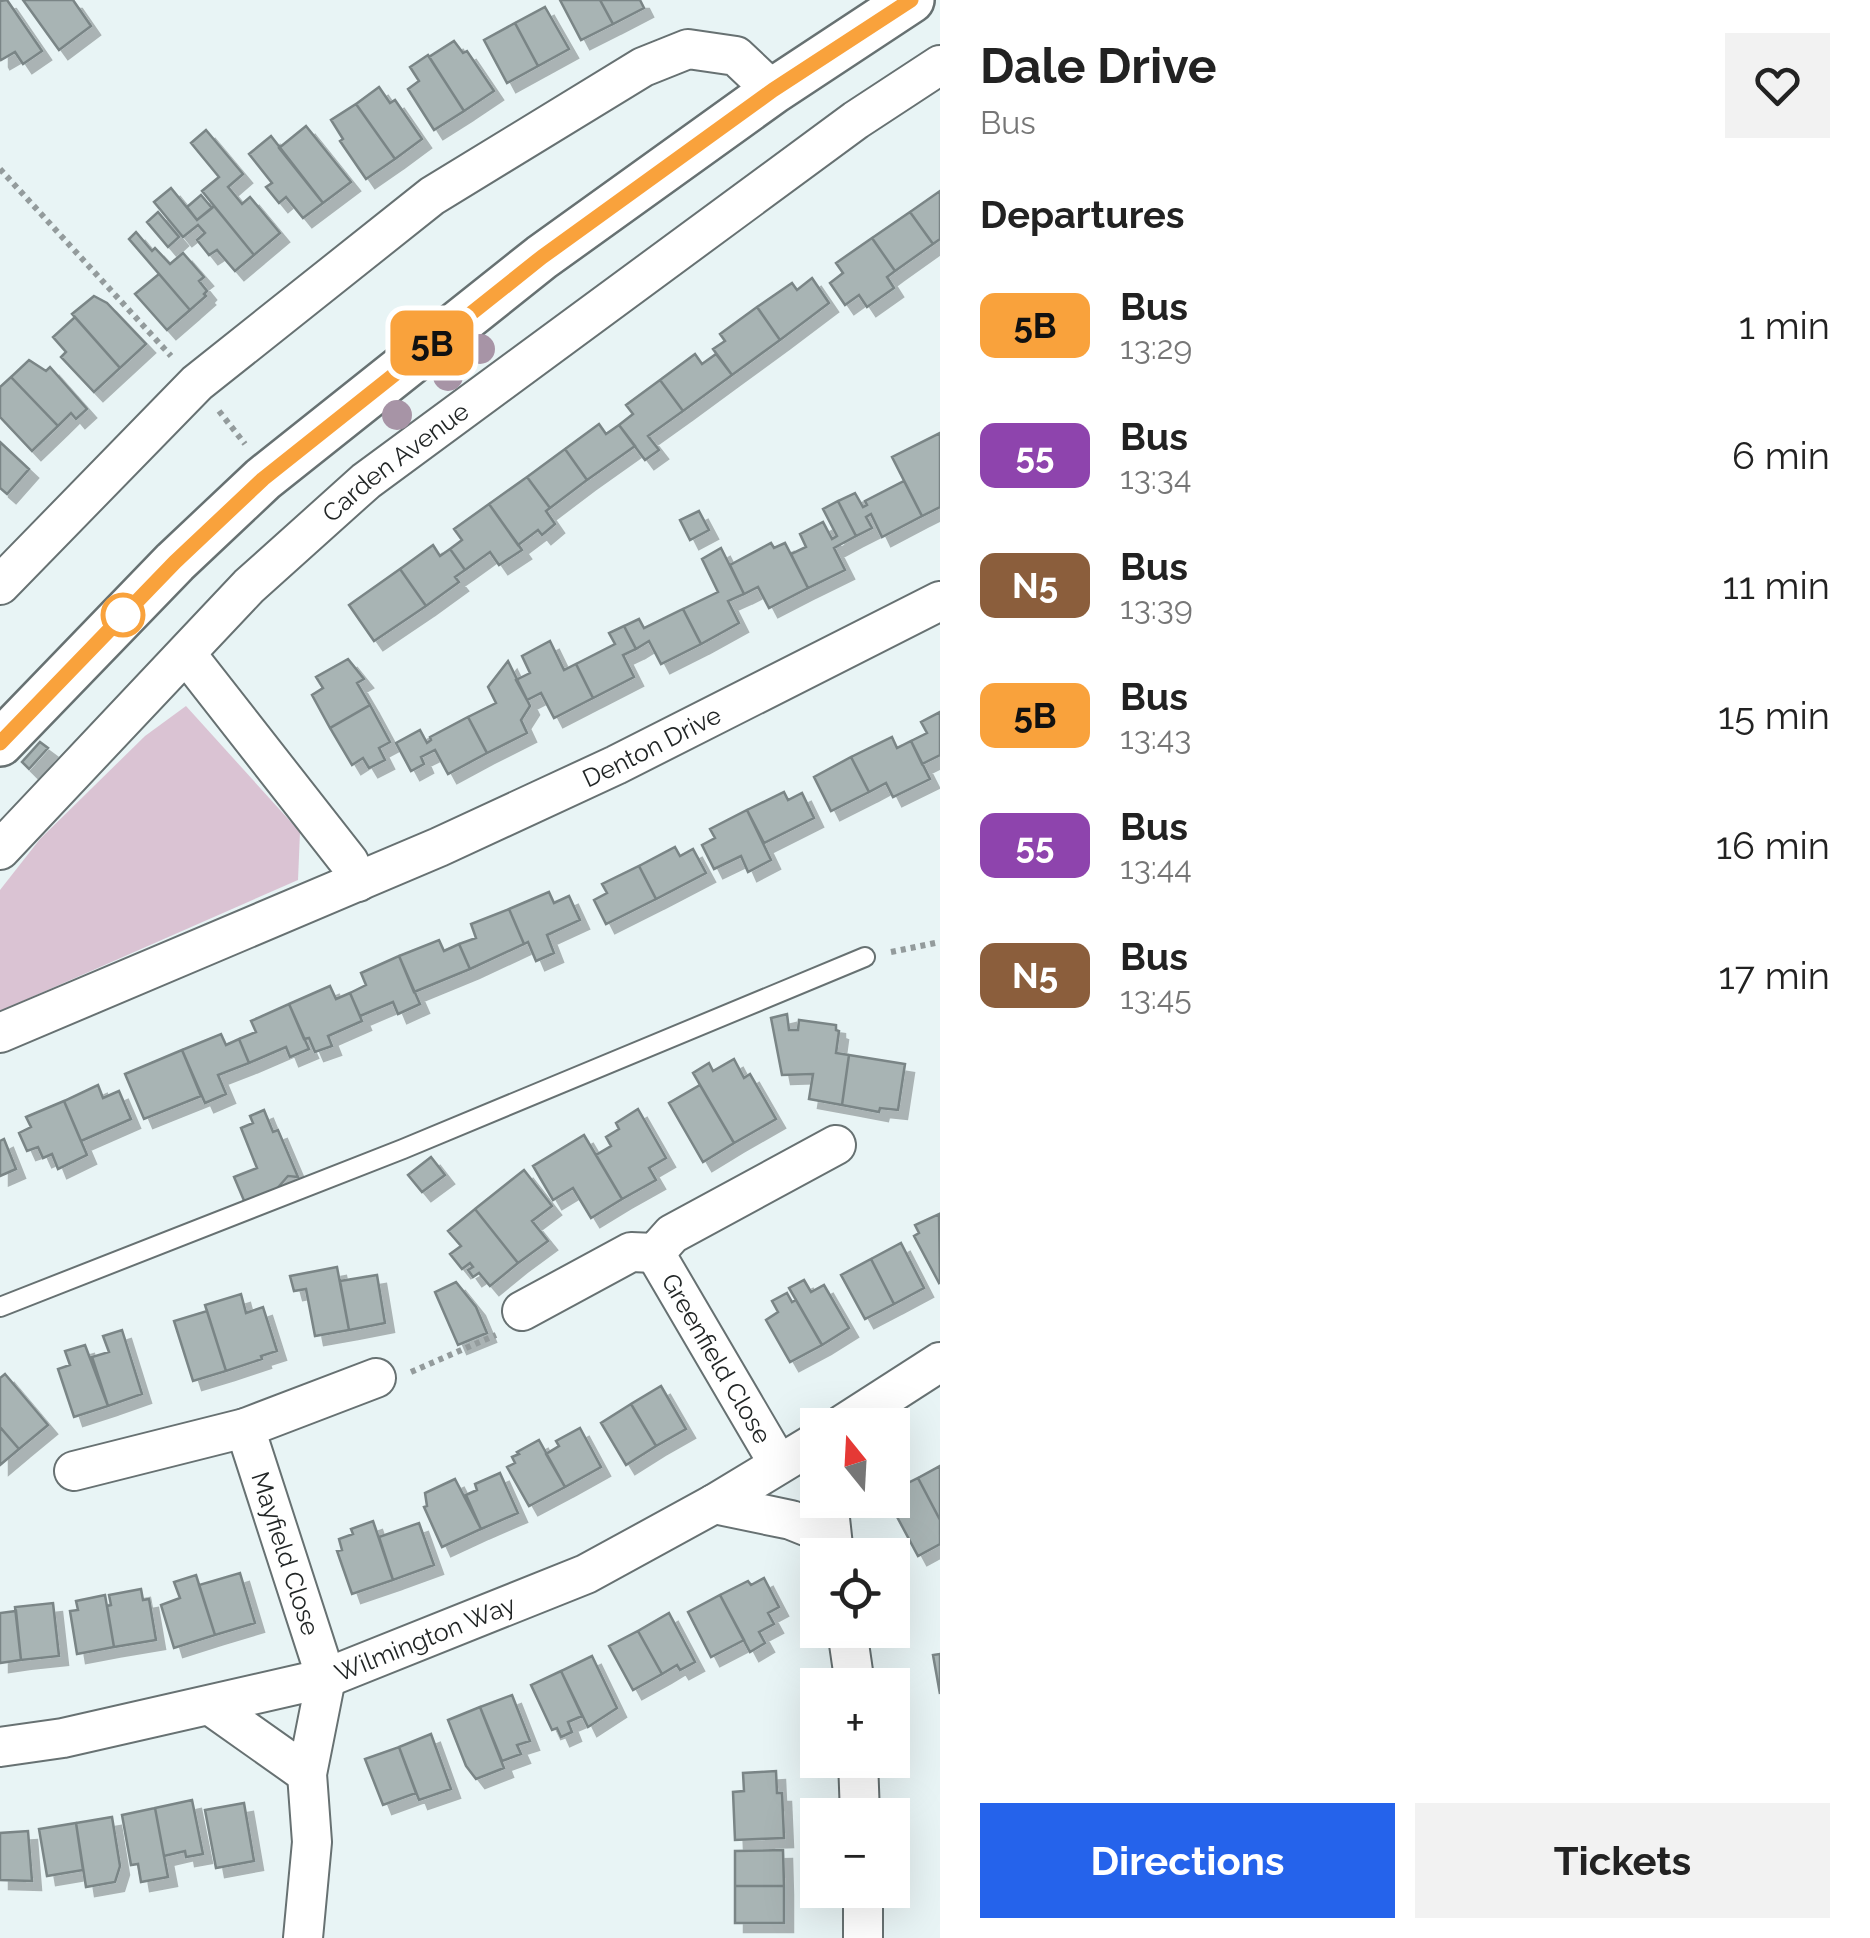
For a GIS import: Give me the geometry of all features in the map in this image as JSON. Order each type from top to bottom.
[{"type":"street","points":[[0,743],[175,562],[263,479],[542,257],[773,90],[911,0]]},
{"type":"street","points":[[0,585],[197,384],[432,196],[643,67],[688,49],[736,56],[773,90]]},
{"type":"street","name":"Carden Avenue","points":[[0,850],[249,586],[366,481],[856,120],[940,66]]},
{"type":"street","name":"Denton Drive","points":[[0,1033],[358,882],[616,765],[940,601]]},
{"type":"street","points":[[187,655],[350,862],[358,882]]},
{"type":"street","name":"Greenfield Close","points":[[655,1253],[672,1234],[836,1146]]},
{"type":"street","name":"Greenfield Close","points":[[510,1323],[631,1252],[655,1253]]},
{"type":"street","name":"Greenfield Close","points":[[655,1253],[778,1463]]},
{"type":"street","points":[[868,1408],[940,1362]]},
{"type":"street","points":[[74,1470],[245,1428],[388,1377]]},
{"type":"street","name":"Mayfield Close","points":[[245,1428],[326,1678]]},
{"type":"street","name":"Wilmington Way","points":[[0,1747],[63,1738],[326,1678],[586,1574],[714,1504],[800,1451]]},
{"type":"street","points":[[714,1504],[831,1530]]},
{"type":"street","points":[[303,1938],[312,1842],[306,1774],[326,1678]]},
{"type":"street","points":[[211,1706],[306,1774]]},
{"type":"street","points":[[863,1908],[864,1938]]},
{"type":"lane","points":[[0,1307],[403,1149],[865,957]]},
{"type":"path","points":[[0,169],[197,384]]},
{"type":"path","points":[[865,957],[940,942]]},
{"type":"path","points":[[388,1377],[510,1323]]},
{"type":"shaded area","points":[[186,706],[300,832],[298,880],[0,1011],[0,890],[40,839],[145,736]]},
{"type":"building","points":[[7,0],[42,51],[23,64],[15,52],[0,58],[0,1]]},
{"type":"building","points":[[23,0],[73,0],[91,26],[59,50]]},
{"type":"building","points":[[560,0],[600,0],[613,24],[581,40]]},
{"type":"building","points":[[600,0],[640,0],[644,8],[613,24]]},
{"type":"building","points":[[545,7],[569,49],[538,66],[515,23]]},
{"type":"building","points":[[515,23],[538,66],[507,83],[484,40]]},
{"type":"building","points":[[454,41],[463,53],[467,51],[494,91],[464,111],[429,57]]},
{"type":"building","points":[[428,55],[464,111],[434,130],[408,89],[419,81],[410,67]]},
{"type":"building","points":[[379,87],[390,103],[395,100],[422,139],[395,159],[356,104]]},
{"type":"building","points":[[356,104],[395,159],[366,179],[331,120]]},
{"type":"building","points":[[306,126],[351,182],[323,203],[279,148]]},
{"type":"building","points":[[206,130],[243,174],[228,187],[242,204],[250,197],[280,233],[254,255],[202,191],[219,177],[191,143]]},
{"type":"building","points":[[271,136],[323,203],[303,218],[286,197],[279,203],[266,187],[272,183],[249,154]]},
{"type":"building","points":[[171,188],[197,220],[214,206],[254,255],[235,271],[217,250],[209,255],[197,240],[205,233],[198,225],[183,237],[154,202]]},
{"type":"building","points":[[940,191],[940,239],[933,244],[910,212]]},
{"type":"building","points":[[201,195],[212,208],[197,220],[187,207]]},
{"type":"building","points":[[158,212],[179,237],[168,247],[147,222]]},
{"type":"building","points":[[910,212],[933,244],[895,271],[872,238]]},
{"type":"building","points":[[136,232],[170,264],[183,253],[204,277],[199,281],[207,291],[206,296],[190,310],[129,239]]},
{"type":"building","points":[[872,238],[895,271],[887,277],[894,288],[867,307],[859,295],[845,305],[830,283],[843,273],[836,263]]},
{"type":"building","points":[[159,274],[190,310],[167,330],[135,294]]},
{"type":"building","points":[[812,278],[829,303],[780,340],[757,307],[792,283],[797,290]]},
{"type":"building","points":[[94,296],[107,303],[146,344],[120,368],[72,314]]},
{"type":"building","points":[[757,307],[780,340],[732,375],[713,349],[725,341],[720,334]]},
{"type":"building","points":[[75,317],[120,368],[94,392],[61,357],[66,352],[53,337]]},
{"type":"building","points":[[695,354],[702,364],[716,354],[732,375],[683,411],[660,380]]},
{"type":"building","points":[[29,360],[46,371],[50,367],[87,409],[76,419],[71,413],[58,426],[11,377]]},
{"type":"building","points":[[11,377],[58,426],[32,451],[0,417],[0,387]]},
{"type":"building","points":[[660,380],[683,411],[648,436],[659,450],[645,460],[619,425],[633,414],[626,405]]},
{"type":"building","points":[[599,424],[606,434],[619,425],[635,446],[587,480],[565,449]]},
{"type":"building","points":[[940,433],[940,507],[922,516],[892,457]]},
{"type":"building","points":[[0,442],[29,469],[7,494],[0,488]]},
{"type":"building","points":[[565,449],[587,480],[550,508],[527,477]]},
{"type":"building","points":[[527,477],[550,508],[546,511],[555,524],[542,535],[538,530],[518,545],[489,504]]},
{"type":"building","points":[[904,481],[922,516],[882,537],[871,514],[866,517],[872,528],[856,536],[838,501],[855,493],[863,507],[867,505],[865,501]]},
{"type":"building","points":[[838,501],[856,536],[834,548],[845,570],[808,588],[791,554],[806,547],[800,534],[823,522],[832,539],[837,536],[823,509]]},
{"type":"building","points":[[489,504],[522,550],[499,565],[490,552],[465,570],[450,549],[462,540],[454,529]]},
{"type":"building","points":[[699,511],[709,530],[690,540],[680,520]]},
{"type":"building","points":[[771,543],[774,548],[785,543],[808,588],[769,608],[758,587],[744,594],[730,565]]},
{"type":"building","points":[[433,545],[440,556],[450,549],[465,570],[455,577],[459,582],[426,606],[400,569]]},
{"type":"building","points":[[721,548],[744,594],[728,601],[739,623],[701,644],[683,609],[718,592],[702,559]]},
{"type":"building","points":[[400,569],[426,606],[374,641],[349,605]]},
{"type":"building","points":[[683,609],[701,644],[661,664],[649,641],[636,649],[624,626],[639,619],[644,628]]},
{"type":"building","points":[[624,626],[636,649],[623,655],[634,677],[593,698],[576,664],[615,644],[609,633]]},
{"type":"building","points":[[550,641],[564,670],[576,664],[593,698],[554,718],[541,693],[527,700],[516,680],[530,673],[522,656]]},
{"type":"building","points":[[348,659],[364,679],[357,683],[370,705],[330,728],[312,695],[323,688],[316,677]]},
{"type":"building","points":[[508,661],[530,706],[521,720],[527,733],[487,753],[468,717],[496,703],[488,687]]},
{"type":"building","points":[[370,705],[390,742],[379,748],[385,760],[369,768],[363,758],[352,765],[330,728]]},
{"type":"building","points":[[940,712],[940,755],[922,764],[911,741],[927,733],[921,722]]},
{"type":"building","points":[[468,717],[487,753],[448,774],[435,750],[421,757],[424,764],[411,771],[396,743],[420,730],[427,743],[430,737]]},
{"type":"building","points":[[892,737],[897,748],[911,741],[930,779],[893,797],[886,783],[869,792],[851,757]]},
{"type":"building","points":[[40,742],[48,748],[29,769],[22,762]]},
{"type":"building","points":[[851,757],[869,792],[831,811],[814,777]]},
{"type":"building","points":[[784,792],[788,800],[802,793],[814,818],[764,843],[747,810]]},
{"type":"building","points":[[747,810],[771,860],[748,872],[741,856],[714,869],[702,845],[715,838],[710,829]]},
{"type":"building","points":[[675,847],[680,856],[693,849],[706,873],[656,899],[639,866]]},
{"type":"building","points":[[639,866],[656,899],[606,924],[594,900],[607,893],[602,884]]},
{"type":"building","points":[[549,892],[554,903],[569,896],[580,920],[547,935],[554,953],[536,961],[509,909]]},
{"type":"building","points":[[509,909],[524,944],[470,969],[459,944],[476,938],[471,924]]},
{"type":"building","points":[[439,940],[444,951],[459,944],[470,969],[414,992],[399,956]]},
{"type":"building","points":[[399,956],[420,1004],[398,1014],[393,1002],[360,1016],[350,993],[366,985],[361,973]]},
{"type":"building","points":[[330,986],[336,999],[350,993],[362,1021],[328,1036],[332,1046],[315,1052],[309,1038],[304,1039],[289,1004]]},
{"type":"building","points":[[289,1004],[309,1049],[290,1057],[286,1047],[249,1063],[239,1039],[256,1032],[251,1021]]},
{"type":"building","points":[[787,1014],[789,1030],[798,1030],[799,1020],[836,1025],[836,1053],[849,1055],[842,1105],[809,1099],[813,1074],[782,1075],[771,1018]]},
{"type":"building","points":[[221,1034],[226,1045],[239,1039],[249,1063],[218,1075],[226,1094],[205,1103],[182,1050]]},
{"type":"building","points":[[182,1050],[201,1096],[144,1119],[125,1074]]},
{"type":"building","points":[[849,1055],[905,1064],[898,1110],[880,1108],[879,1112],[842,1105]]},
{"type":"building","points":[[734,1059],[744,1078],[750,1074],[776,1119],[734,1143],[693,1073],[709,1063],[713,1071]]},
{"type":"building","points":[[98,1085],[103,1098],[119,1091],[131,1119],[81,1141],[64,1101]]},
{"type":"building","points":[[700,1085],[734,1143],[703,1162],[669,1103]]},
{"type":"building","points":[[64,1101],[87,1155],[58,1169],[52,1154],[43,1158],[38,1147],[27,1151],[19,1133],[31,1127],[26,1117]]},
{"type":"building","points":[[638,1109],[666,1158],[649,1168],[656,1180],[622,1199],[596,1155],[611,1146],[606,1137],[619,1129],[616,1123]]},
{"type":"building","points":[[264,1110],[273,1132],[278,1130],[298,1177],[288,1176],[274,1192],[245,1203],[234,1177],[257,1168],[241,1128],[253,1123],[250,1116]]},
{"type":"building","points":[[584,1135],[622,1199],[591,1218],[573,1188],[553,1200],[533,1166]]},
{"type":"building","points":[[4,1139],[16,1169],[0,1176],[0,1141]]},
{"type":"building","points":[[431,1157],[445,1175],[422,1192],[408,1175]]},
{"type":"building","points":[[524,1170],[552,1206],[532,1221],[548,1241],[518,1263],[475,1209]]},
{"type":"building","points":[[475,1209],[518,1263],[490,1286],[479,1273],[473,1277],[468,1270],[473,1267],[470,1263],[462,1269],[450,1254],[461,1246],[448,1231]]},
{"type":"building","points":[[939,1214],[939,1283],[914,1236],[919,1233],[915,1225]]},
{"type":"building","points":[[901,1243],[924,1288],[894,1304],[871,1259]]},
{"type":"building","points":[[871,1259],[894,1304],[865,1319],[841,1275]]},
{"type":"building","points":[[337,1267],[349,1330],[315,1336],[306,1289],[294,1291],[290,1276]]},
{"type":"building","points":[[377,1275],[385,1323],[349,1330],[340,1281]]},
{"type":"building","points":[[804,1280],[811,1292],[824,1285],[849,1328],[822,1345],[789,1288]]},
{"type":"building","points":[[456,1282],[476,1307],[487,1333],[458,1345],[435,1292]]},
{"type":"building","points":[[787,1293],[792,1302],[796,1300],[822,1345],[790,1362],[766,1320],[778,1312],[772,1301]]},
{"type":"building","points":[[241,1294],[246,1313],[263,1307],[277,1351],[226,1371],[205,1305]]},
{"type":"building","points":[[207,1311],[226,1371],[193,1381],[174,1321]]},
{"type":"building","points":[[122,1330],[142,1394],[108,1406],[92,1357],[109,1352],[103,1336]]},
{"type":"building","points":[[85,1345],[108,1406],[74,1417],[58,1369],[70,1365],[65,1351]]},
{"type":"building","points":[[5,1374],[48,1425],[19,1449],[0,1427],[0,1378]]},
{"type":"building","points":[[661,1386],[686,1429],[656,1446],[631,1404]]},
{"type":"building","points":[[631,1404],[656,1446],[626,1465],[601,1423]]},
{"type":"building","points":[[0,1427],[19,1449],[0,1465]]},
{"type":"building","points":[[580,1428],[601,1467],[565,1487],[546,1454],[559,1446],[556,1441]]},
{"type":"building","points":[[539,1440],[565,1487],[529,1506],[507,1467],[515,1463],[512,1457],[517,1452]]},
{"type":"building","points":[[940,1466],[940,1520],[918,1478]]},
{"type":"building","points":[[500,1473],[518,1513],[481,1529],[466,1495],[477,1490],[475,1484]]},
{"type":"building","points":[[918,1478],[940,1520],[940,1544],[918,1556],[898,1518],[910,1518],[910,1482]]},
{"type":"building","points":[[455,1479],[481,1529],[442,1547],[424,1507],[425,1493]]},
{"type":"building","points":[[373,1521],[393,1580],[352,1594],[337,1551],[342,1550],[339,1539],[353,1534],[351,1529]]},
{"type":"building","points":[[419,1523],[434,1565],[393,1580],[379,1537]]},
{"type":"building","points":[[240,1573],[255,1623],[215,1635],[199,1585]]},
{"type":"building","points":[[196,1575],[215,1635],[174,1648],[161,1605],[180,1598],[174,1582]]},
{"type":"building","points":[[764,1578],[779,1607],[768,1613],[774,1624],[759,1632],[765,1643],[750,1652],[720,1595]]},
{"type":"building","points":[[141,1589],[143,1600],[149,1599],[156,1640],[114,1647],[107,1606],[111,1605],[109,1595]]},
{"type":"building","points":[[105,1595],[114,1647],[77,1654],[70,1611],[78,1610],[76,1601]]},
{"type":"building","points":[[720,1595],[744,1640],[711,1657],[688,1612]]},
{"type":"building","points":[[53,1603],[59,1656],[21,1660],[15,1607]]},
{"type":"building","points":[[16,1611],[21,1660],[0,1663],[0,1613]]},
{"type":"building","points":[[669,1613],[695,1662],[680,1670],[677,1665],[662,1674],[638,1631]]},
{"type":"building","points":[[638,1631],[662,1674],[633,1690],[609,1646]]},
{"type":"building","points":[[940,1654],[940,1694],[933,1655]]},
{"type":"building","points":[[592,1656],[617,1708],[588,1727],[561,1671]]},
{"type":"building","points":[[561,1671],[582,1716],[568,1722],[572,1732],[561,1737],[557,1728],[552,1730],[531,1685]]},
{"type":"building","points":[[512,1695],[530,1741],[517,1745],[521,1754],[502,1761],[480,1707]]},
{"type":"building","points":[[480,1707],[504,1768],[476,1779],[466,1766],[448,1720]]},
{"type":"building","points":[[431,1734],[451,1789],[419,1800],[399,1747]]},
{"type":"building","points":[[399,1747],[416,1793],[383,1805],[365,1759]]},
{"type":"building","points":[[776,1771],[777,1793],[782,1793],[784,1838],[735,1840],[733,1792],[744,1791],[743,1773]]},
{"type":"building","points":[[192,1800],[203,1854],[186,1857],[185,1851],[164,1856],[155,1808]]},
{"type":"building","points":[[244,1803],[254,1861],[216,1868],[205,1810]]},
{"type":"building","points":[[155,1808],[168,1877],[141,1882],[138,1864],[131,1865],[122,1815]]},
{"type":"building","points":[[112,1817],[120,1866],[115,1882],[86,1887],[76,1823]]},
{"type":"building","points":[[76,1823],[83,1870],[47,1876],[39,1829]]},
{"type":"building","points":[[28,1831],[32,1881],[0,1880],[0,1833]]},
{"type":"building","points":[[783,1850],[784,1886],[735,1886],[735,1851]]},
{"type":"building","points":[[735,1886],[784,1886],[784,1923],[735,1923]]},
{"type":"bus line","name":"5B","points":[[0,743],[175,562],[263,479],[542,257],[773,90],[911,0]]}]
